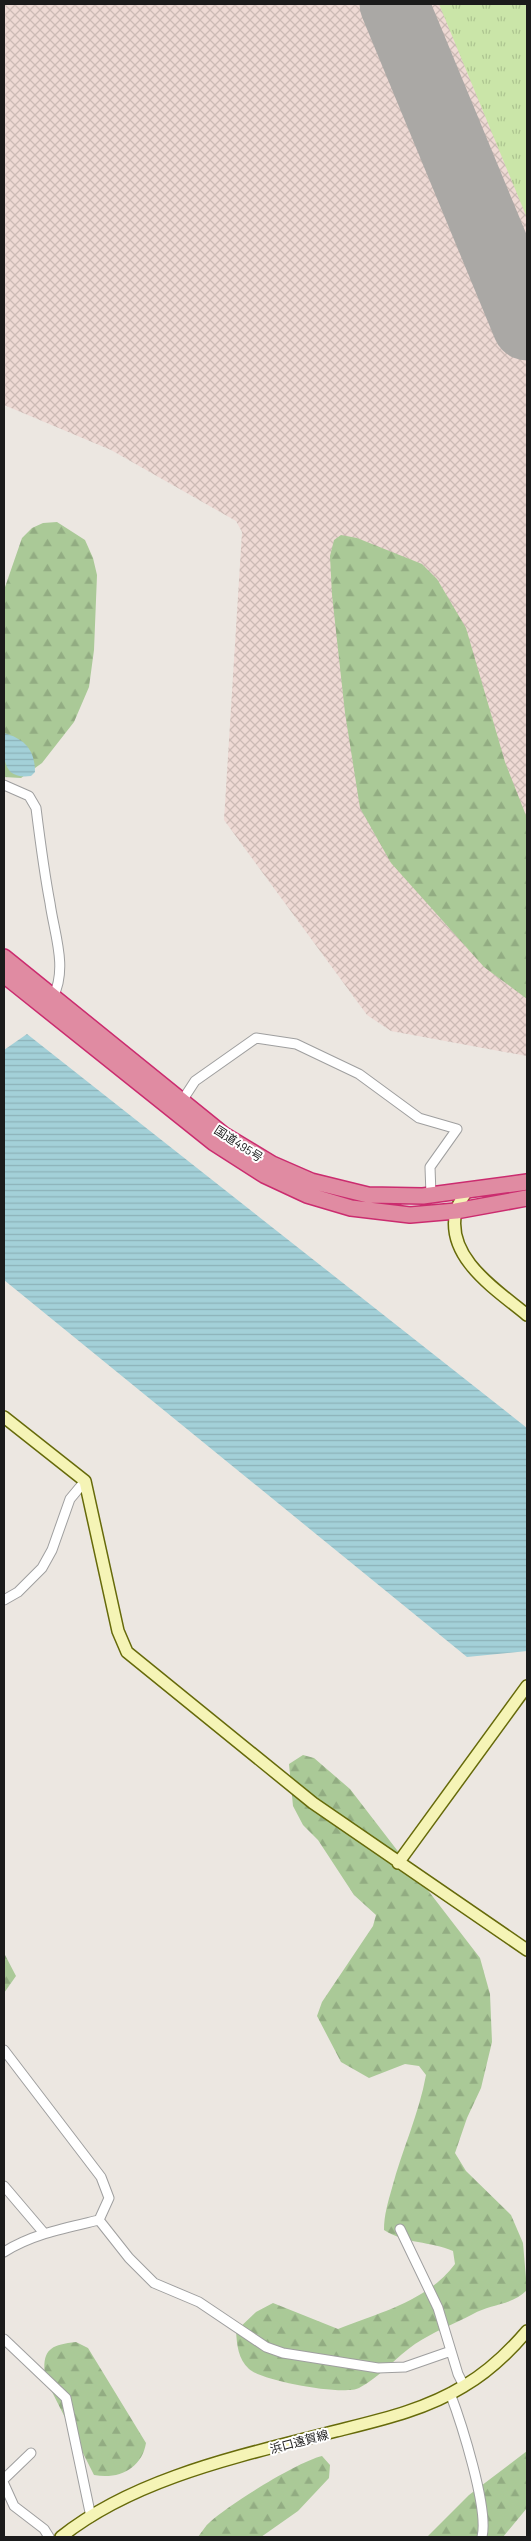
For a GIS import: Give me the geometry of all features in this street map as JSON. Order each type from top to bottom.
[{"type":"highway","name":"国道495号","points":[[4,957],[224,1135],[272,1164],[311,1181],[368,1195],[431,1195],[527,1182]]},
{"type":"highway","name":"国道495号","points":[[4,975],[214,1143],[264,1175],[307,1196],[351,1208],[410,1215],[456,1211],[527,1198]]},
{"type":"street","points":[[4,785],[29,796],[36,808],[50,904],[59,950],[58,986],[53,997]]},
{"type":"street","points":[[182,1101],[195,1081],[256,1038],[296,1044],[359,1074],[419,1118],[457,1129],[430,1168],[431,1195]]},
{"type":"street","points":[[467,1190],[456,1211],[456,1239],[473,1270],[527,1315]]},
{"type":"street","points":[[4,1417],[85,1481],[118,1631],[127,1652],[313,1803],[527,1950]]},
{"type":"street","points":[[4,1600],[18,1592],[42,1568],[52,1550],[70,1499],[85,1481]]},
{"type":"street","points":[[398,1863],[527,1686]]},
{"type":"street","points":[[4,2050],[106,2186],[109,2198],[99,2220],[101,2226],[154,2283],[199,2302],[266,2348],[283,2353],[378,2368],[405,2367],[451,2351]]},
{"type":"street","points":[[4,2186],[44,2233]]},
{"type":"street","points":[[4,2252],[22,2241],[44,2233],[99,2220]]},
{"type":"street","points":[[400,2228],[438,2308],[464,2386]]},
{"type":"street","name":"浜口遠賀線","points":[[61,2537],[114,2503],[208,2467],[251,2453],[403,2414],[464,2386],[495,2364],[527,2331]]},
{"type":"street","points":[[4,2339],[66,2398],[91,2517]]},
{"type":"street","points":[[450,2393],[461,2422],[480,2499],[482,2537]]},
{"type":"street","points":[[4,2479],[31,2453]]},
{"type":"street","points":[[4,2484],[14,2506],[44,2530],[49,2537]]},
{"type":"shaded area","points":[[4,4],[527,4],[527,1056],[391,1031],[367,1015],[224,820],[242,532],[236,521],[111,450],[4,405]]},
{"type":"green space","points":[[439,4],[527,4],[527,218]]},
{"type":"green space","points":[[57,522],[85,540],[93,558],[97,575],[94,650],[89,687],[74,722],[42,763],[21,778],[4,777],[4,590],[22,538],[32,528],[43,523]]},
{"type":"green space","points":[[341,535],[357,538],[422,564],[437,579],[466,628],[505,762],[527,818],[527,999],[484,967],[391,863],[360,808],[345,713],[332,595],[330,556],[334,540]]},
{"type":"green space","points":[[303,1755],[314,1758],[350,1789],[480,1958],[490,1994],[492,2042],[481,2088],[467,2118],[455,2153],[466,2171],[511,2215],[523,2243],[527,2290],[515,2299],[480,2311],[429,2336],[408,2349],[367,2383],[359,2388],[350,2390],[303,2386],[257,2374],[242,2361],[236,2331],[256,2312],[273,2303],[338,2329],[417,2297],[444,2277],[455,2264],[453,2251],[436,2245],[401,2238],[384,2230],[389,2198],[419,2104],[426,2075],[419,2066],[405,2064],[369,2078],[341,2062],[317,2016],[322,2002],[373,1926],[376,1915],[354,1895],[318,1840],[303,1825],[293,1806],[289,1764]]},
{"type":"green space","points":[[4,1953],[16,1976],[4,1993]]},
{"type":"green space","points":[[76,2342],[88,2348],[146,2443],[140,2459],[128,2470],[120,2474],[112,2476],[94,2475],[45,2378],[45,2361],[49,2351],[59,2345]]},
{"type":"green space","points":[[527,2451],[527,2508],[503,2537],[427,2537],[469,2495]]},
{"type":"green space","points":[[322,2456],[330,2465],[329,2478],[298,2511],[261,2537],[198,2537],[210,2522],[248,2495],[297,2466]]},
{"type":"water","points":[[4,733],[23,742],[31,752],[35,764],[35,772],[31,776],[21,776],[9,770],[4,757]]},
{"type":"water","points":[[27,1034],[527,1428],[527,1651],[467,1657],[4,1280],[4,1050]]},
{"type":"taxiway","points":[[486,227],[513,276],[527,295]]},
{"type":"runway","points":[[394,4],[527,326]]}]
